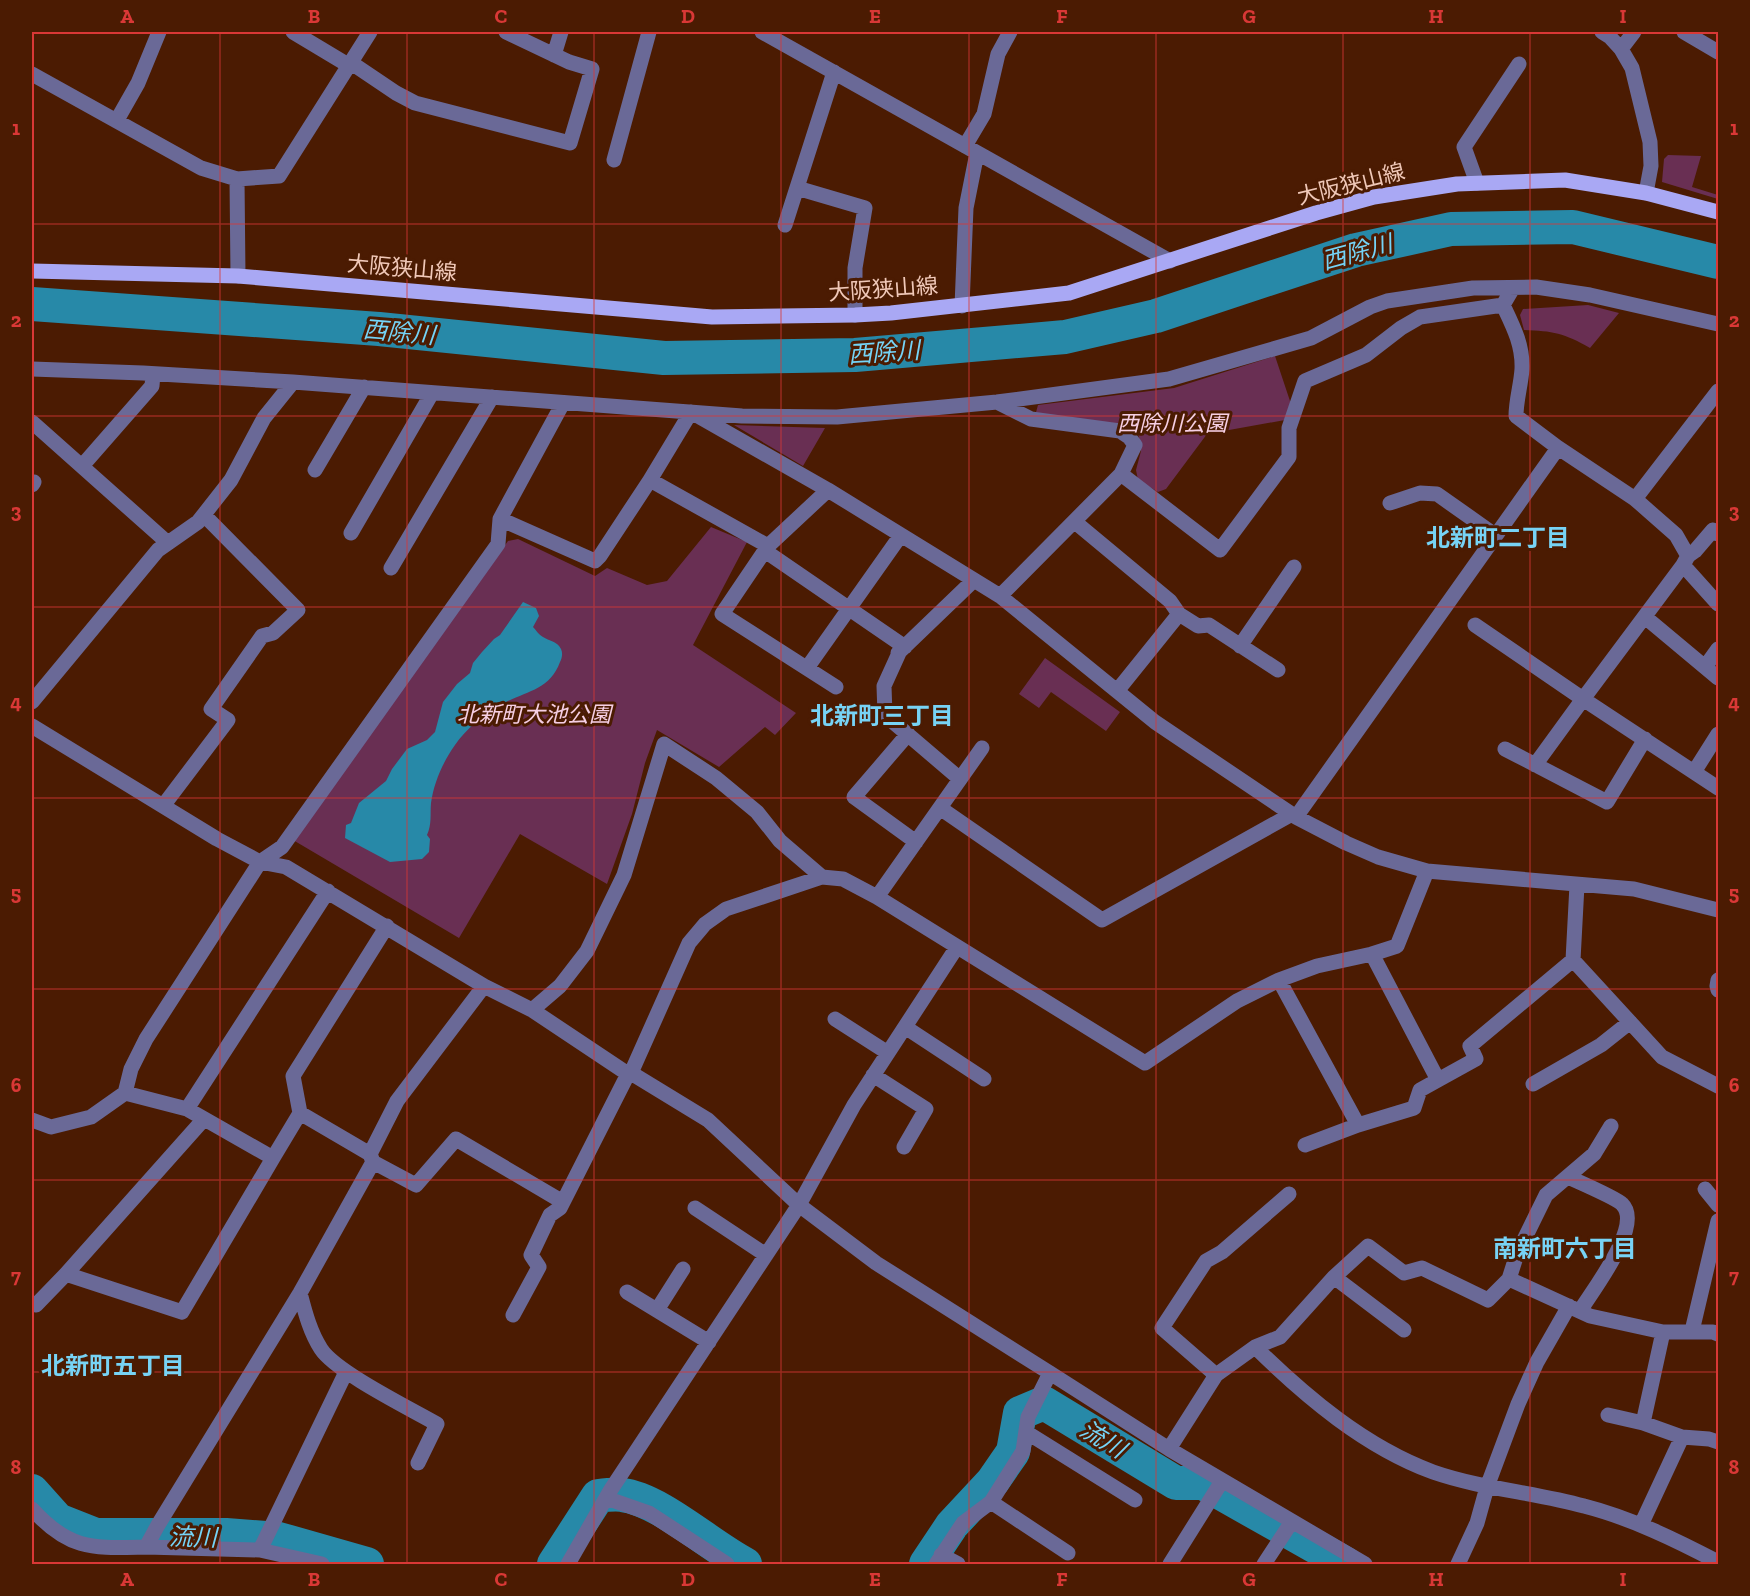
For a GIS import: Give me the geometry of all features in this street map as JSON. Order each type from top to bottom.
[{"type":"main road","name":"大阪狭山線","points":[[32,271],[238,276],[712,316],[891,314],[1070,293],[1316,213],[1374,197],[1457,184],[1565,180],[1646,193],[1719,212]]},
{"type":"street","points":[[117,120],[138,83],[159,32]]},
{"type":"street","points":[[293,32],[415,103],[570,143],[592,69],[554,55],[506,32]]},
{"type":"street","points":[[32,74],[201,168],[237,179],[279,176],[370,32]]},
{"type":"street","points":[[554,55],[561,32]]},
{"type":"street","points":[[614,160],[649,32]]},
{"type":"street","points":[[762,32],[777,36],[834,72],[1170,261]]},
{"type":"street","points":[[962,306],[971,150],[984,114],[998,54],[1010,32]]},
{"type":"street","points":[[1602,32],[1621,49],[1632,68],[1650,141],[1651,166],[1646,193]]},
{"type":"street","points":[[1621,49],[1634,32]]},
{"type":"street","points":[[1684,32],[1719,52]]},
{"type":"street","points":[[1477,183],[1464,147],[1519,64]]},
{"type":"street","points":[[785,225],[834,72]]},
{"type":"street","points":[[237,179],[238,276]]},
{"type":"street","points":[[797,188],[865,208],[855,268],[855,315]]},
{"type":"street","points":[[32,369],[293,382],[742,416],[837,417],[997,402],[1169,379],[1311,338],[1370,307],[1387,301],[1473,288],[1536,287],[1590,295],[1719,324]]},
{"type":"street","points":[[1121,474],[1220,550],[1289,457],[1289,428],[1305,381],[1366,355],[1401,328],[1420,317],[1503,305],[1514,288]]},
{"type":"street","points":[[1503,305],[1518,337],[1521,352],[1522,369],[1516,416],[1558,448],[1635,499],[1676,535],[1686,561],[1719,604]]},
{"type":"street","points":[[82,466],[152,386],[153,374]]},
{"type":"street","points":[[32,702],[158,550],[198,522],[204,515],[231,480],[264,418],[293,382]]},
{"type":"street","points":[[315,470],[364,387]]},
{"type":"street","points":[[1635,499],[1719,391]]},
{"type":"street","points":[[351,533],[432,393]]},
{"type":"street","points":[[391,568],[492,397]]},
{"type":"street","points":[[997,402],[1031,419],[1119,431],[1129,437],[1135,445],[1121,474],[1000,596]]},
{"type":"street","points":[[32,1120],[51,1127],[92,1117],[125,1093],[131,1069],[146,1039],[260,862],[282,847],[498,544],[500,519],[563,403]]},
{"type":"street","points":[[500,519],[595,561],[650,480],[691,412]]},
{"type":"street","points":[[691,412],[828,490],[1000,596],[1155,722],[1294,816],[1346,843],[1378,857],[1427,871],[1634,889],[1719,910]]},
{"type":"street","points":[[32,422],[168,543]]},
{"type":"street","points":[[940,808],[1102,920],[1294,816],[1558,448]]},
{"type":"street","points":[[650,480],[767,548],[850,608],[898,654]]},
{"type":"street","points":[[828,490],[767,548],[722,614],[836,687]]},
{"type":"street","points":[[1390,503],[1420,493],[1437,494],[1495,535]]},
{"type":"street","points":[[163,806],[228,720],[211,709],[262,636],[273,633],[298,610],[204,515]]},
{"type":"street","points":[[1075,522],[1170,601],[1179,614],[1198,626],[1209,625],[1278,670]]},
{"type":"street","points":[[1535,765],[1686,561],[1713,530],[1719,534]]},
{"type":"street","points":[[807,669],[901,535]]},
{"type":"street","points":[[1240,646],[1294,567]]},
{"type":"street","points":[[960,779],[885,715],[884,686],[898,654],[974,580]]},
{"type":"street","points":[[1117,691],[1179,614]]},
{"type":"street","points":[[1645,617],[1719,678]]},
{"type":"street","points":[[1475,626],[1719,788]]},
{"type":"street","points":[[1704,667],[1719,649]]},
{"type":"street","points":[[32,726],[260,862],[286,867],[328,891],[484,986],[532,1010],[629,1073],[708,1120],[799,1205],[876,1263],[1222,1482],[1291,1524],[1365,1564]]},
{"type":"street","points":[[908,734],[854,797],[916,842]]},
{"type":"street","points":[[1694,772],[1719,734]]},
{"type":"street","points":[[1505,749],[1607,802],[1645,739]]},
{"type":"street","points":[[532,1010],[561,986],[587,951],[624,875],[664,744],[716,778],[757,812],[780,841],[822,877]]},
{"type":"street","points":[[877,897],[982,748]]},
{"type":"street","points":[[513,1315],[539,1267],[531,1255],[550,1215],[560,1208],[629,1073],[689,943],[705,924],[726,909],[822,877],[843,879],[877,897],[1145,1063],[1237,1001],[1279,980],[1317,966],[1397,946],[1427,871]]},
{"type":"street","points":[[1577,885],[1573,960],[1662,1057],[1719,1086]]},
{"type":"street","points":[[187,1109],[328,891]]},
{"type":"street","points":[[66,1274],[182,1312],[300,1113],[293,1076],[387,926]]},
{"type":"street","points":[[568,1564],[608,1494],[799,1205],[854,1105],[957,946]]},
{"type":"street","points":[[1372,954],[1438,1080]]},
{"type":"street","points":[[1305,1144],[1414,1108],[1420,1090],[1476,1059],[1470,1046],[1573,960]]},
{"type":"street","points":[[1279,980],[1358,1125]]},
{"type":"street","points":[[1719,981],[1717,986],[1719,990]]},
{"type":"street","points":[[148,1544],[300,1293],[372,1158],[397,1101],[484,986]]},
{"type":"street","points":[[835,1019],[888,1053]]},
{"type":"street","points":[[1533,1084],[1601,1045],[1630,1022]]},
{"type":"street","points":[[905,1027],[984,1079]]},
{"type":"street","points":[[873,1075],[926,1109],[904,1147]]},
{"type":"street","points":[[125,1093],[187,1109],[273,1158]]},
{"type":"street","points":[[300,1113],[416,1185],[456,1139],[563,1202]]},
{"type":"street","points":[[32,1304],[36,1305],[66,1274],[204,1119]]},
{"type":"street","points":[[1169,1449],[1216,1375],[1255,1347],[1280,1337],[1334,1277],[1368,1246],[1404,1273],[1422,1268],[1488,1300],[1509,1279],[1517,1254],[1546,1195],[1594,1154],[1611,1126]]},
{"type":"street","points":[[1458,1564],[1477,1523],[1487,1487],[1537,1362],[1622,1243],[1629,1218],[1623,1204],[1568,1177]]},
{"type":"street","points":[[1705,1189],[1719,1205]]},
{"type":"street","points":[[1216,1375],[1162,1328],[1206,1261],[1222,1252],[1289,1194]]},
{"type":"street","points":[[695,1208],[766,1255]]},
{"type":"street","points":[[1692,1331],[1719,1221]]},
{"type":"street","points":[[657,1310],[683,1269]]},
{"type":"street","points":[[1334,1277],[1404,1330]]},
{"type":"street","points":[[1509,1279],[1590,1316],[1662,1332],[1692,1331],[1719,1334]]},
{"type":"street","points":[[627,1292],[709,1342]]},
{"type":"street","points":[[300,1293],[308,1322],[322,1350],[346,1372],[437,1424],[418,1463]]},
{"type":"street","points":[[1643,1423],[1662,1332]]},
{"type":"street","points":[[1255,1347],[1284,1376],[1343,1423],[1380,1448],[1433,1472],[1487,1487],[1584,1506],[1641,1525],[1719,1562]]},
{"type":"street","points":[[32,1509],[60,1536],[98,1548],[148,1544],[239,1557],[264,1541],[346,1372]]},
{"type":"street","points":[[958,1564],[939,1560],[963,1523],[991,1502],[1023,1451],[1027,1424],[1050,1373]]},
{"type":"street","points":[[1608,1415],[1643,1423],[1682,1437],[1719,1442]]},
{"type":"street","points":[[1027,1424],[1134,1500]]},
{"type":"street","points":[[1641,1525],[1682,1437]]},
{"type":"street","points":[[1175,1563],[1207,1504],[1222,1482]]},
{"type":"street","points":[[608,1494],[649,1513],[727,1564]]},
{"type":"street","points":[[991,1502],[1068,1552]]},
{"type":"street","points":[[1264,1564],[1291,1524]]},
{"type":"street","points":[[264,1541],[322,1564]]},
{"type":"green space","points":[[1668,155],[1701,156],[1692,187],[1718,195],[1718,199],[1662,182],[1664,159]]},
{"type":"green space","points":[[1588,305],[1619,313],[1590,348],[1558,334],[1524,330],[1520,315],[1523,309]]},
{"type":"green space","name":"西除川公園","points":[[1275,356],[1291,404],[1285,420],[1207,434],[1166,489],[1158,492],[1138,480],[1136,470],[1141,451],[1138,432],[1124,424],[1035,416],[1038,405],[1174,388]]},
{"type":"green space","points":[[734,425],[825,428],[803,466]]},
{"type":"green space","name":"北新町大池公園","points":[[711,527],[747,542],[693,645],[796,713],[775,735],[765,727],[719,767],[657,730],[645,763],[632,814],[607,884],[520,834],[459,938],[293,840],[508,541],[518,539],[595,576],[607,568],[647,585],[667,581]]},
{"type":"green space","points":[[1045,658],[1120,712],[1106,731],[1051,692],[1039,708],[1019,694]]},
{"type":"water","points":[[523,602],[536,608],[539,616],[533,627],[542,636],[559,646],[562,652],[561,660],[555,672],[542,685],[487,714],[459,739],[447,758],[434,787],[427,835],[430,839],[429,852],[422,859],[390,862],[345,838],[346,825],[351,823],[359,803],[386,781],[407,749],[427,740],[435,732],[443,702],[457,684],[470,673],[473,663],[500,635]]},
{"type":"waterway","name":"西除川","points":[[32,304],[379,329],[664,358],[855,355],[1065,337],[1156,316],[1356,250],[1451,229],[1573,227],[1718,262]]},
{"type":"waterway","name":"流川","points":[[926,1564],[952,1525],[993,1481],[1013,1452],[1020,1413],[1044,1403],[1176,1483],[1203,1483],[1346,1564]]},
{"type":"waterway","name":"流川","points":[[32,1491],[58,1520],[96,1535],[226,1535],[279,1539],[367,1564]]},
{"type":"waterway","name":"流川","points":[[554,1564],[598,1496],[616,1495],[636,1498],[652,1505],[745,1564]]},
{"type":"district","name":"北新町二丁目","points":[[1498,537]]},
{"type":"district","name":"北新町三丁目","points":[[882,715]]},
{"type":"district","name":"南新町六丁目","points":[[1565,1248]]},
{"type":"district","name":"北新町五丁目","points":[[113,1365]]}]
